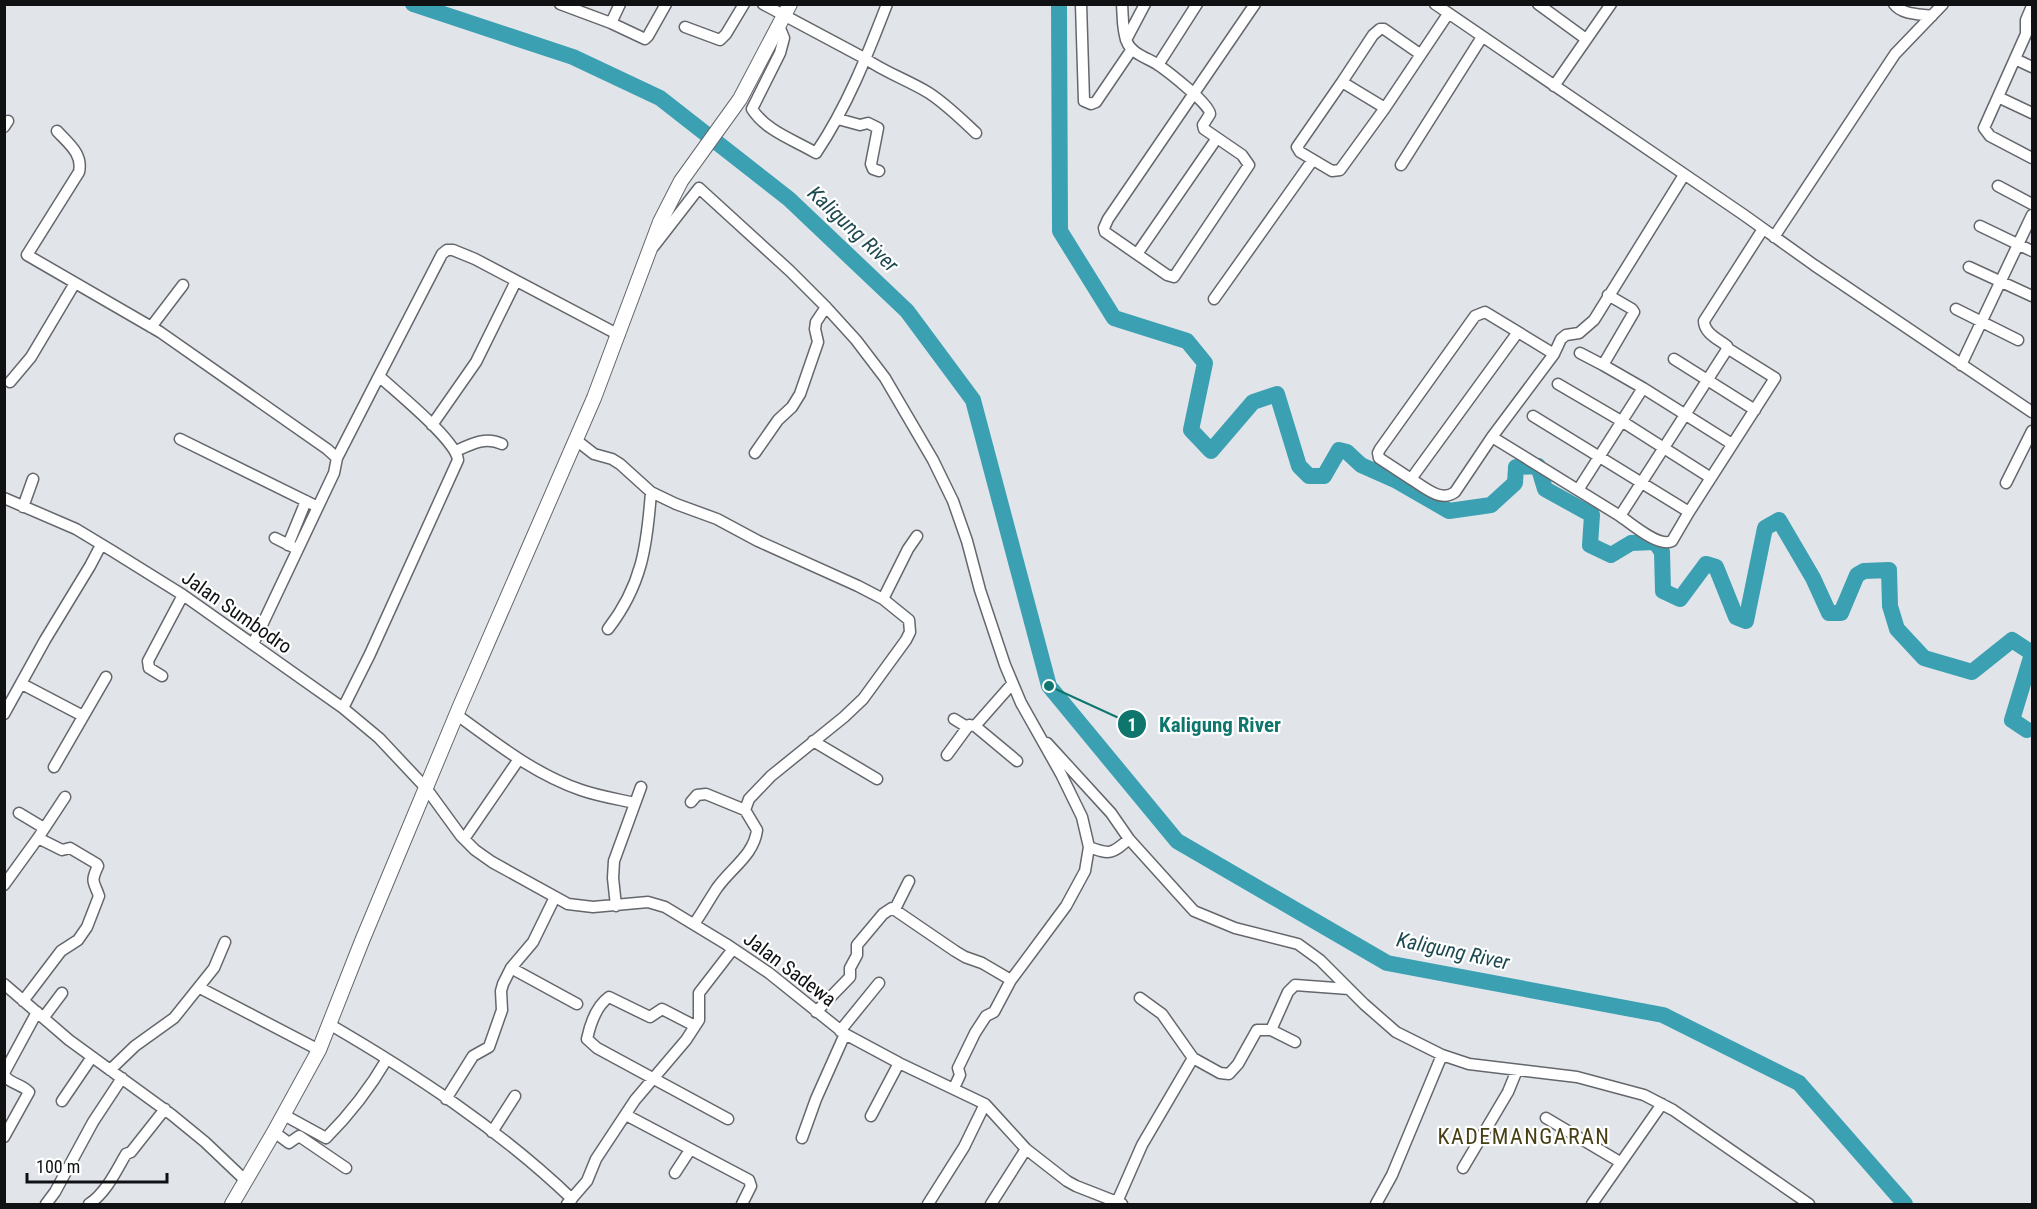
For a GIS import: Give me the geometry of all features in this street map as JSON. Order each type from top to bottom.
[{"type":"main road","points":[[232,1204],[284,1115],[318,1050],[350,970],[429,792],[457,715],[576,440],[619,335],[660,222],[688,171],[735,106],[785,16]]},
{"type":"street","points":[[610,23],[620,4]]},
{"type":"street","points":[[565,5],[645,39],[666,4]]},
{"type":"street","points":[[685,27],[720,40],[744,4]]},
{"type":"street","points":[[763,4],[879,68],[928,92],[976,133]]},
{"type":"street","points":[[785,16],[782,47],[752,109],[757,117],[769,127],[816,153],[838,119],[866,59],[887,4]]},
{"type":"street","points":[[1081,4],[1083,98],[1091,104],[1096,102],[1129,44],[1145,4]]},
{"type":"street","points":[[1122,4],[1129,44],[1194,94],[1211,111],[1203,127],[1242,155],[1249,165],[1178,274],[1171,276],[1105,232],[1105,225],[1194,94],[1255,4]]},
{"type":"street","points":[[1158,65],[1197,4]]},
{"type":"street","points":[[1435,4],[2032,412]]},
{"type":"street","points":[[1538,4],[1586,39]]},
{"type":"street","points":[[1554,86],[1611,4]]},
{"type":"street","points":[[1894,4],[1908,13],[1932,16]]},
{"type":"street","points":[[1774,237],[1895,54],[1943,4]]},
{"type":"street","points":[[2032,6],[2026,34],[1985,124],[1985,131],[1990,136],[2032,158]]},
{"type":"street","points":[[1420,54],[1384,29],[1380,29],[1373,35],[1298,143],[1297,147],[1300,152],[1329,171],[1340,170],[1448,14]]},
{"type":"street","points":[[1401,165],[1482,37]]},
{"type":"street","points":[[2015,58],[2032,67]]},
{"type":"street","points":[[1342,82],[1385,108]]},
{"type":"street","points":[[1998,97],[2032,113]]},
{"type":"street","points":[[838,119],[860,126],[868,123],[878,128],[871,164],[873,169],[879,171]]},
{"type":"street","points":[[57,131],[78,154],[81,165],[79,172],[27,255],[151,327],[337,458]]},
{"type":"street","points":[[1137,254],[1217,138]]},
{"type":"street","points":[[1214,299],[1312,160]]},
{"type":"street","points":[[1554,354],[1485,312],[1475,316],[1378,453],[1379,458],[1441,496],[1450,496],[1455,492],[1492,437],[1554,354],[1561,339],[1566,335],[1579,333],[1589,325],[1684,175]]},
{"type":"street","points":[[1998,186],[2032,204]]},
{"type":"street","points":[[650,251],[699,188],[790,271],[856,340],[885,378],[933,460],[948,491],[967,541],[980,590],[1012,684],[1082,817],[1089,847],[1085,871],[1066,906],[1011,980],[994,1012],[986,1016],[975,1033],[958,1068],[960,1075],[955,1085]]},
{"type":"street","points":[[1961,365],[2032,215]]},
{"type":"street","points":[[1980,226],[2032,251]]},
{"type":"street","points":[[1492,437],[1658,541],[1666,544],[1672,542],[1774,381],[1775,376],[1727,348],[1704,326],[1704,321],[1763,229]]},
{"type":"street","points":[[293,548],[318,507],[337,458],[445,251],[460,252],[619,335]]},
{"type":"street","points":[[1969,267],[2032,296]]},
{"type":"street","points":[[432,426],[476,362],[516,281]]},
{"type":"street","points":[[10,382],[31,357],[75,283]]},
{"type":"street","points":[[151,327],[183,285]]},
{"type":"street","points":[[1604,365],[1634,312],[1608,295]]},
{"type":"street","points":[[755,453],[800,394],[817,346],[816,322],[826,307]]},
{"type":"street","points":[[1956,309],[2018,340]]},
{"type":"street","points":[[1411,479],[1518,332]]},
{"type":"street","points":[[1620,516],[1727,348]]},
{"type":"street","points":[[1580,353],[1643,388],[1732,444]]},
{"type":"street","points":[[1674,359],[1755,410]]},
{"type":"street","points":[[343,708],[458,460],[456,451],[379,376]]},
{"type":"street","points":[[1558,384],[1711,478]]},
{"type":"street","points":[[1578,490],[1643,388]]},
{"type":"street","points":[[1533,417],[1689,512]]},
{"type":"street","points":[[2006,483],[2032,431]]},
{"type":"street","points":[[180,439],[318,507]]},
{"type":"street","points":[[456,451],[484,440],[502,444]]},
{"type":"street","points":[[576,440],[594,454],[620,464],[651,492],[717,519],[758,541],[858,586],[883,599],[909,620],[910,632],[906,640],[863,699],[771,776],[749,799],[745,810]]},
{"type":"street","points":[[23,507],[33,479]]},
{"type":"street","points":[[608,629],[616,619],[636,581],[642,564],[651,492]]},
{"type":"street","name":"Jalan Sumbodro","points":[[4,498],[76,529],[183,595],[343,708],[379,738],[429,792]]},
{"type":"street","points":[[253,644],[293,548],[306,501]]},
{"type":"street","points":[[883,599],[916,537]]},
{"type":"street","points":[[275,538],[293,548]]},
{"type":"street","points":[[4,714],[101,545]]},
{"type":"street","points":[[162,676],[148,668],[147,661],[183,595]]},
{"type":"street","points":[[54,767],[106,677]]},
{"type":"street","points":[[22,684],[83,716]]},
{"type":"street","points":[[947,755],[971,726],[1012,684]]},
{"type":"street","points":[[457,715],[519,759],[543,773],[581,790],[635,803]]},
{"type":"street","points":[[954,719],[971,726],[1017,761]]},
{"type":"street","points":[[1038,735],[1052,747],[1111,813],[1129,838],[1194,911],[1235,928],[1298,944],[1320,960],[1396,1032],[1442,1055],[1469,1064],[1577,1077],[1644,1095],[1674,1110],[1809,1204]]},
{"type":"street","points":[[813,741],[877,779]]},
{"type":"street","points":[[464,838],[519,759]]},
{"type":"street","points":[[615,898],[612,869],[641,787]]},
{"type":"street","name":"Jalan Sadewa","points":[[429,792],[464,838],[475,850],[492,862],[568,904],[578,906],[615,898],[656,904],[698,919],[733,949],[820,1007],[843,1029],[899,1063],[955,1085],[985,1104],[1026,1149],[1076,1186],[1117,1199]]},
{"type":"street","points":[[691,802],[697,795],[706,794],[745,810],[757,830],[747,855],[717,888],[698,919]]},
{"type":"street","points":[[4,885],[65,797]]},
{"type":"street","points":[[20,813],[62,850],[70,848],[96,864],[98,867],[92,879],[99,896],[87,927],[78,940],[61,951],[23,1000]]},
{"type":"street","points":[[1089,847],[1111,853],[1129,838]]},
{"type":"street","points":[[895,909],[909,881]]},
{"type":"street","points":[[446,1099],[473,1056],[489,1047],[502,1010],[503,984],[511,968],[532,942],[555,897]]},
{"type":"street","points":[[820,1007],[851,975],[850,968],[857,955],[859,943],[892,908],[955,951],[1011,980]]},
{"type":"street","points":[[110,1070],[135,1046],[174,1018],[214,968],[225,942]]},
{"type":"street","points":[[329,1024],[387,1059],[492,1132],[550,1178],[569,1202],[587,1181],[596,1159],[626,1115],[653,1078],[686,1040],[700,1015],[699,993],[733,949]]},
{"type":"street","points":[[511,968],[577,1004]]},
{"type":"street","points":[[802,1138],[843,1029],[879,983]]},
{"type":"street","points":[[4,984],[92,1057],[165,1109],[206,1142],[246,1182]]},
{"type":"street","points":[[1271,1030],[1288,992],[1295,986],[1349,989]]},
{"type":"street","points":[[200,988],[318,1050]]},
{"type":"street","points":[[4,1137],[29,1092],[7,1080],[4,1074],[41,1015],[62,993]]},
{"type":"street","points":[[695,1026],[664,1010],[650,1017],[609,997],[604,1000],[590,1024],[587,1039],[597,1048],[728,1119]]},
{"type":"street","points":[[1140,998],[1162,1014],[1193,1058],[1220,1073],[1230,1074],[1238,1064],[1254,1033],[1261,1029],[1271,1030],[1295,1042]]},
{"type":"street","points":[[1376,1204],[1392,1175],[1442,1055]]},
{"type":"street","points":[[62,1101],[92,1057]]},
{"type":"street","points":[[1117,1199],[1142,1145],[1193,1058]]},
{"type":"street","points":[[284,1115],[326,1138],[358,1101],[387,1059]]},
{"type":"street","points":[[871,1116],[899,1063]]},
{"type":"street","points":[[1463,1168],[1508,1092],[1517,1070]]},
{"type":"street","points":[[47,1204],[93,1122],[122,1078]]},
{"type":"street","points":[[492,1132],[515,1096]]},
{"type":"street","points":[[927,1204],[964,1147],[985,1104]]},
{"type":"street","points":[[1592,1204],[1662,1104]]},
{"type":"street","points":[[89,1204],[95,1201],[108,1185],[126,1154],[131,1152],[165,1109]]},
{"type":"street","points":[[626,1115],[751,1181],[751,1186],[742,1204]]},
{"type":"street","points":[[1546,1118],[1620,1162]]},
{"type":"street","points":[[274,1132],[289,1143],[299,1136],[346,1168]]},
{"type":"street","points":[[991,1204],[1026,1149]]},
{"type":"street","points":[[675,1173],[690,1150]]},
{"type":"waterway","name":"Kaligung River","points":[[413,4],[573,57],[660,98],[789,199],[907,311],[973,400],[1049,686],[1177,841],[1387,963],[1663,1015],[1799,1083],[1905,1204]]},
{"type":"waterway","points":[[1059,4],[1060,231],[1114,318],[1187,341],[1205,363],[1191,430],[1211,451],[1253,402],[1277,394],[1299,466],[1309,476],[1324,476],[1339,450],[1347,452],[1361,465],[1397,481],[1449,511],[1491,505],[1515,483],[1516,467],[1538,466],[1545,489],[1592,515],[1590,545],[1611,555],[1631,543],[1655,542],[1662,552],[1663,591],[1680,599],[1706,564],[1716,567],[1736,617],[1746,621],[1765,528],[1779,520],[1813,578],[1829,613],[1841,613],[1857,575],[1864,571],[1889,570],[1890,606],[1897,629],[1924,658],[1972,672],[2012,640],[2032,653]]},
{"type":"waterway","points":[[2027,730],[2012,720],[2032,654]]},
{"type":"place","name":"Kaligung River","points":[[1049,686]]},
{"type":"district","name":"KADEMANGARAN","points":[[1524,1136]]}]
